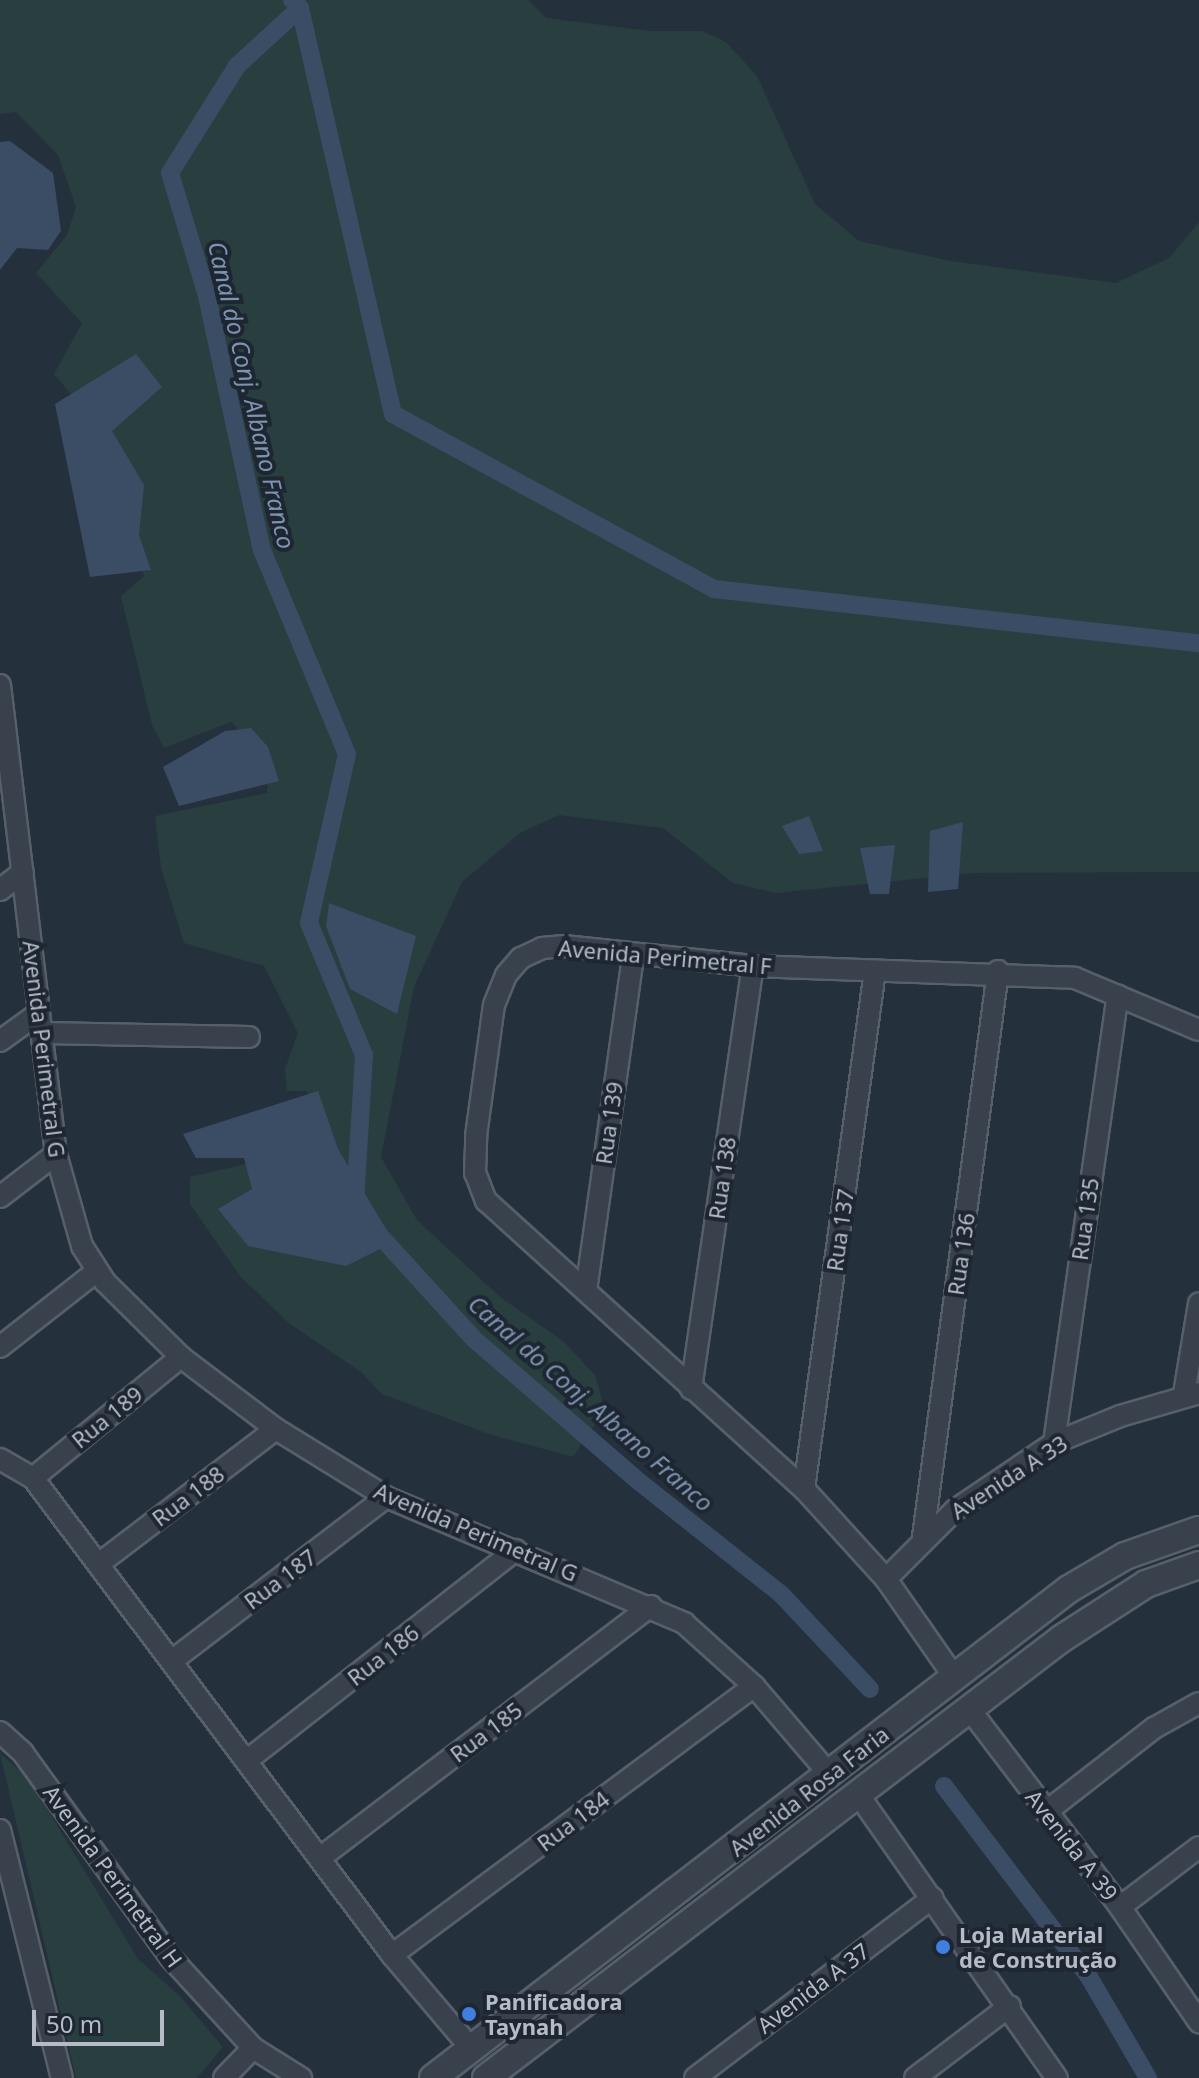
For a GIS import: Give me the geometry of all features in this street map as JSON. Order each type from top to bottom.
[{"type":"street","name":"Avenida Perimetral G","points":[[0,685],[3,731],[44,1033],[56,1154],[82,1246],[115,1295],[181,1357],[276,1429],[386,1497],[651,1606],[684,1623],[754,1686],[831,1776]]},
{"type":"street","points":[[0,890],[23,872]]},
{"type":"street","name":"Avenida Perimetral F","points":[[955,1678],[886,1579],[804,1489],[486,1201],[475,1173],[494,1005],[506,975],[521,958],[542,948],[564,946],[633,956],[753,966],[875,971],[998,971],[1075,978],[1199,1030]]},
{"type":"street","name":"Rua 139","points":[[586,1291],[633,956]]},
{"type":"street","name":"Rua 138","points":[[691,1389],[753,966]]},
{"type":"street","name":"Rua 137","points":[[804,1489],[875,971]]},
{"type":"street","name":"Rua 136","points":[[923,1537],[998,971]]},
{"type":"street","name":"Rua 135","points":[[1054,1443],[1118,996]]},
{"type":"street","points":[[0,1041],[39,1013]]},
{"type":"street","points":[[44,1033],[249,1037]]},
{"type":"street","points":[[0,1197],[56,1154]]},
{"type":"street","points":[[0,1347],[97,1271]]},
{"type":"street","points":[[1192,1394],[1199,1303]]},
{"type":"street","name":"Rua 189","points":[[33,1478],[181,1357]]},
{"type":"street","name":"Avenida A 33","points":[[886,1579],[923,1537],[1054,1443],[1192,1394]]},
{"type":"street","name":"Rua 188","points":[[100,1563],[276,1429]]},
{"type":"street","points":[[0,1459],[33,1478],[249,1759],[392,1955],[471,2048]]},
{"type":"street","name":"Rua 187","points":[[173,1660],[386,1497]]},
{"type":"street","name":"Avenida Rosa Faria","points":[[433,2078],[831,1776],[1039,1611],[1125,1556],[1199,1530]]},
{"type":"street","name":"Rua 186","points":[[249,1759],[516,1550]]},
{"type":"street","name":"Avenida Rosa Faria","points":[[486,2078],[860,1797],[1061,1639],[1146,1584],[1199,1565]]},
{"type":"street","name":"Rua 185","points":[[320,1858],[651,1606]]},
{"type":"street","points":[[1039,1611],[1061,1639]]},
{"type":"street","name":"Rua 184","points":[[392,1955],[754,1686]]},
{"type":"street","points":[[1046,1812],[1154,1728],[1199,1703]]},
{"type":"street","name":"Avenida A 39","points":[[970,1710],[1196,2010]]},
{"type":"street","name":"Avenida Perimetral H","points":[[0,1732],[23,1753],[170,1957],[253,2048],[301,2078]]},
{"type":"street","points":[[860,1797],[1010,2006],[1057,2078]]},
{"type":"street","points":[[0,1830],[62,2078]]},
{"type":"street","points":[[1120,1907],[1199,1847]]},
{"type":"street","name":"Avenida A 37","points":[[695,2078],[932,1898]]},
{"type":"street","points":[[543,1995],[562,2021]]},
{"type":"street","points":[[915,2078],[1010,2006]]},
{"type":"street","points":[[224,2078],[253,2048]]},
{"type":"green space","points":[[0,0],[528,0],[546,18],[650,31],[702,31],[726,42],[757,76],[815,204],[859,241],[951,261],[1116,283],[1169,258],[1199,222],[1199,872],[974,873],[776,893],[733,883],[663,828],[559,815],[520,833],[462,882],[414,987],[381,1157],[417,1220],[500,1297],[563,1341],[595,1375],[602,1399],[597,1421],[573,1457],[489,1434],[382,1394],[361,1372],[290,1324],[240,1276],[190,1204],[190,1177],[298,1152],[321,1122],[307,1091],[287,1091],[285,1069],[298,1033],[264,966],[184,943],[161,868],[155,816],[267,793],[268,760],[231,722],[164,748],[152,725],[121,596],[144,576],[100,428],[54,374],[82,323],[36,273],[67,235],[76,207],[58,155],[16,112],[0,114]]},
{"type":"green space","points":[[0,1753],[29,1779],[138,1959],[180,1996],[223,2047],[197,2078],[76,2078]]},
{"type":"water","points":[[10,141],[53,173],[61,231],[48,250],[17,248],[0,270],[0,142]]},
{"type":"water","points":[[136,354],[162,387],[112,431],[144,485],[139,535],[151,570],[90,577],[55,404]]},
{"type":"water","points":[[251,728],[268,747],[279,781],[179,806],[163,767],[225,731]]},
{"type":"water","points":[[809,816],[823,851],[799,854],[782,826]]},
{"type":"water","points":[[963,822],[958,889],[928,892],[930,831]]},
{"type":"water","points":[[895,845],[889,894],[870,894],[860,848]]},
{"type":"water","points":[[329,903],[416,936],[397,1014],[350,989],[326,926]]},
{"type":"water","points":[[318,1091],[338,1149],[394,1242],[346,1266],[248,1246],[218,1209],[252,1189],[244,1158],[196,1158],[183,1134]]},
{"type":"waterway","points":[[292,0],[300,8],[393,414],[714,589],[1199,643]]},
{"type":"waterway","name":"Canal do Conj. Albano Franco","points":[[300,8],[237,66],[170,173],[206,292],[262,550],[347,754],[309,923],[364,1055],[355,1204]]},
{"type":"waterway","name":"Canal do Conj. Albano Franco","points":[[372,1227],[475,1340],[637,1480],[781,1594],[870,1689]]},
{"type":"waterway","name":"Canal do Conj. Albano Franco","points":[[944,1786],[1089,1977],[1148,2078]]},
{"type":"place","name":"Loja Material de Construção","points":[[943,1947]]},
{"type":"place","name":"Panificadora Taynah","points":[[469,2014]]}]
